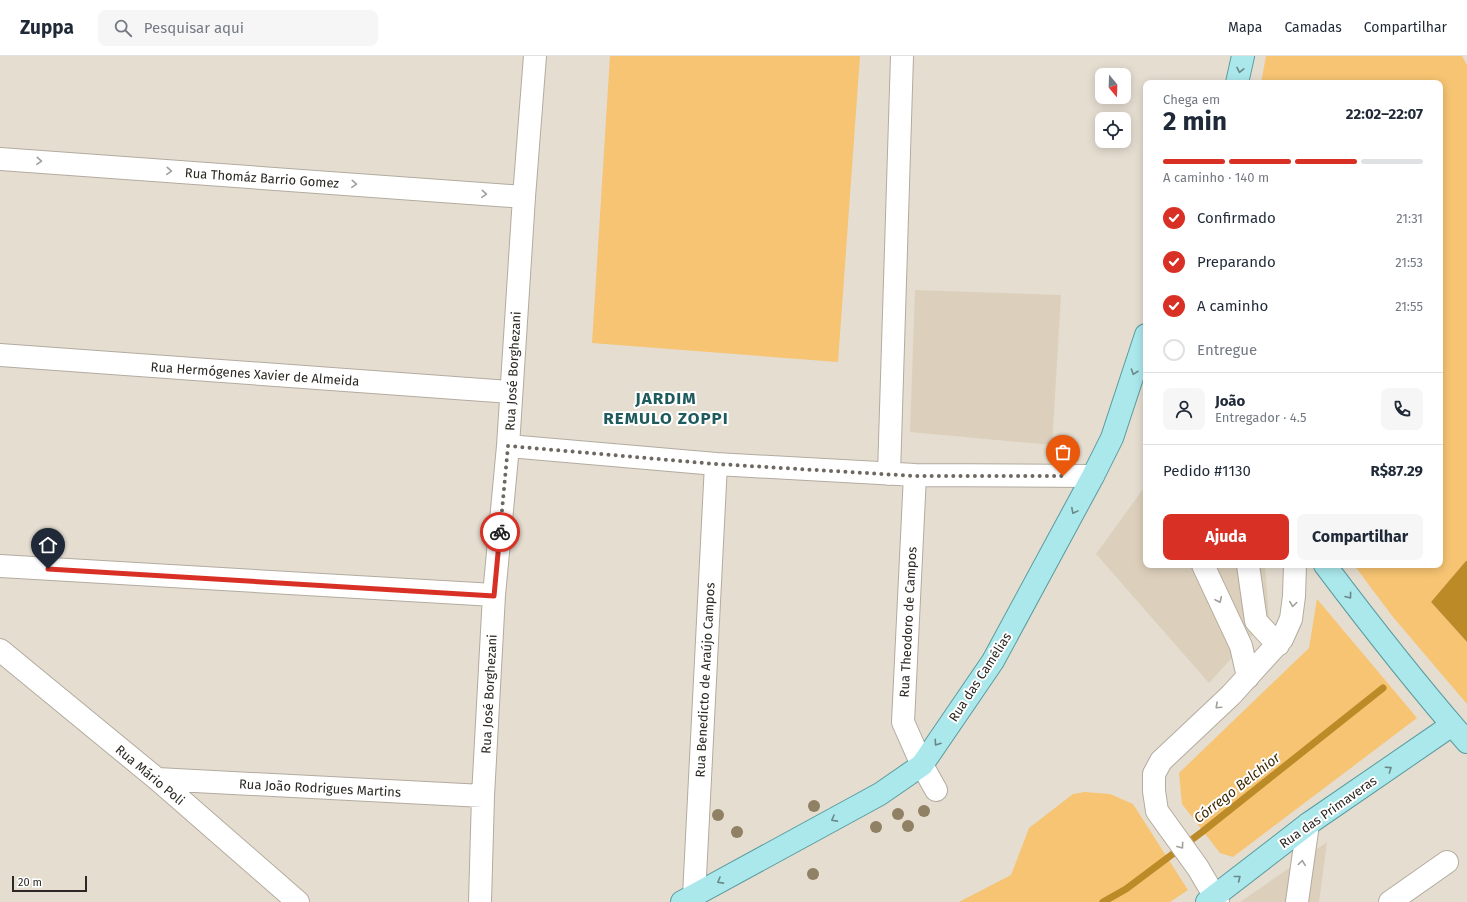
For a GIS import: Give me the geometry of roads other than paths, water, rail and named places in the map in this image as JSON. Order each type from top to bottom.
[{"type":"main road","points":[[1238,80],[1243,56]]},
{"type":"main road","name":"Rua das Camélias","points":[[688,899],[880,794],[922,765],[993,661],[1112,438],[1143,344]]},
{"type":"main road","points":[[1327,568],[1388,649],[1467,742]]},
{"type":"main road","name":"Rua das Primaveras","points":[[1213,900],[1308,824],[1452,725]]},
{"type":"street","name":"Rua José Borghezani","points":[[480,902],[483,796],[494,596],[508,446],[524,196],[535,56]]},
{"type":"street","points":[[889,474],[902,56]]},
{"type":"street","name":"Rua Thomáz Barrio Gomez","points":[[0,158],[524,196]]},
{"type":"street","name":"Rua Hermógenes Xavier de Almeida","points":[[0,355],[511,392]]},
{"type":"street","points":[[508,446],[716,464],[915,476],[1092,476]]},
{"type":"street","name":"Rua Benedicto de Araújo Campos","points":[[688,899],[716,464]]},
{"type":"street","name":"Rua Theodoro de Campos","points":[[915,476],[903,722],[922,765],[936,790]]},
{"type":"street","points":[[0,566],[494,596]]},
{"type":"street","points":[[1204,568],[1241,646],[1248,677]]},
{"type":"street","points":[[1248,568],[1256,621],[1278,645]]},
{"type":"street","points":[[1213,900],[1198,868],[1158,811],[1154,791],[1154,774],[1161,761],[1248,677],[1278,645],[1291,619],[1294,596],[1295,568]]},
{"type":"street","name":"Rua Mário Poli","points":[[0,650],[156,779],[298,902]]},
{"type":"street","name":"Rua João Rodrigues Martins","points":[[156,779],[483,796]]},
{"type":"street","points":[[1296,902],[1308,824]]},
{"type":"street","points":[[1390,902],[1447,862]]},
{"type":"waterway","name":"Córrego Belchior","points":[[1103,902],[1126,889],[1202,832],[1383,688]]},
{"type":"district","name":"JARDIM REMULO ZOPPI","points":[[666,408]]}]
